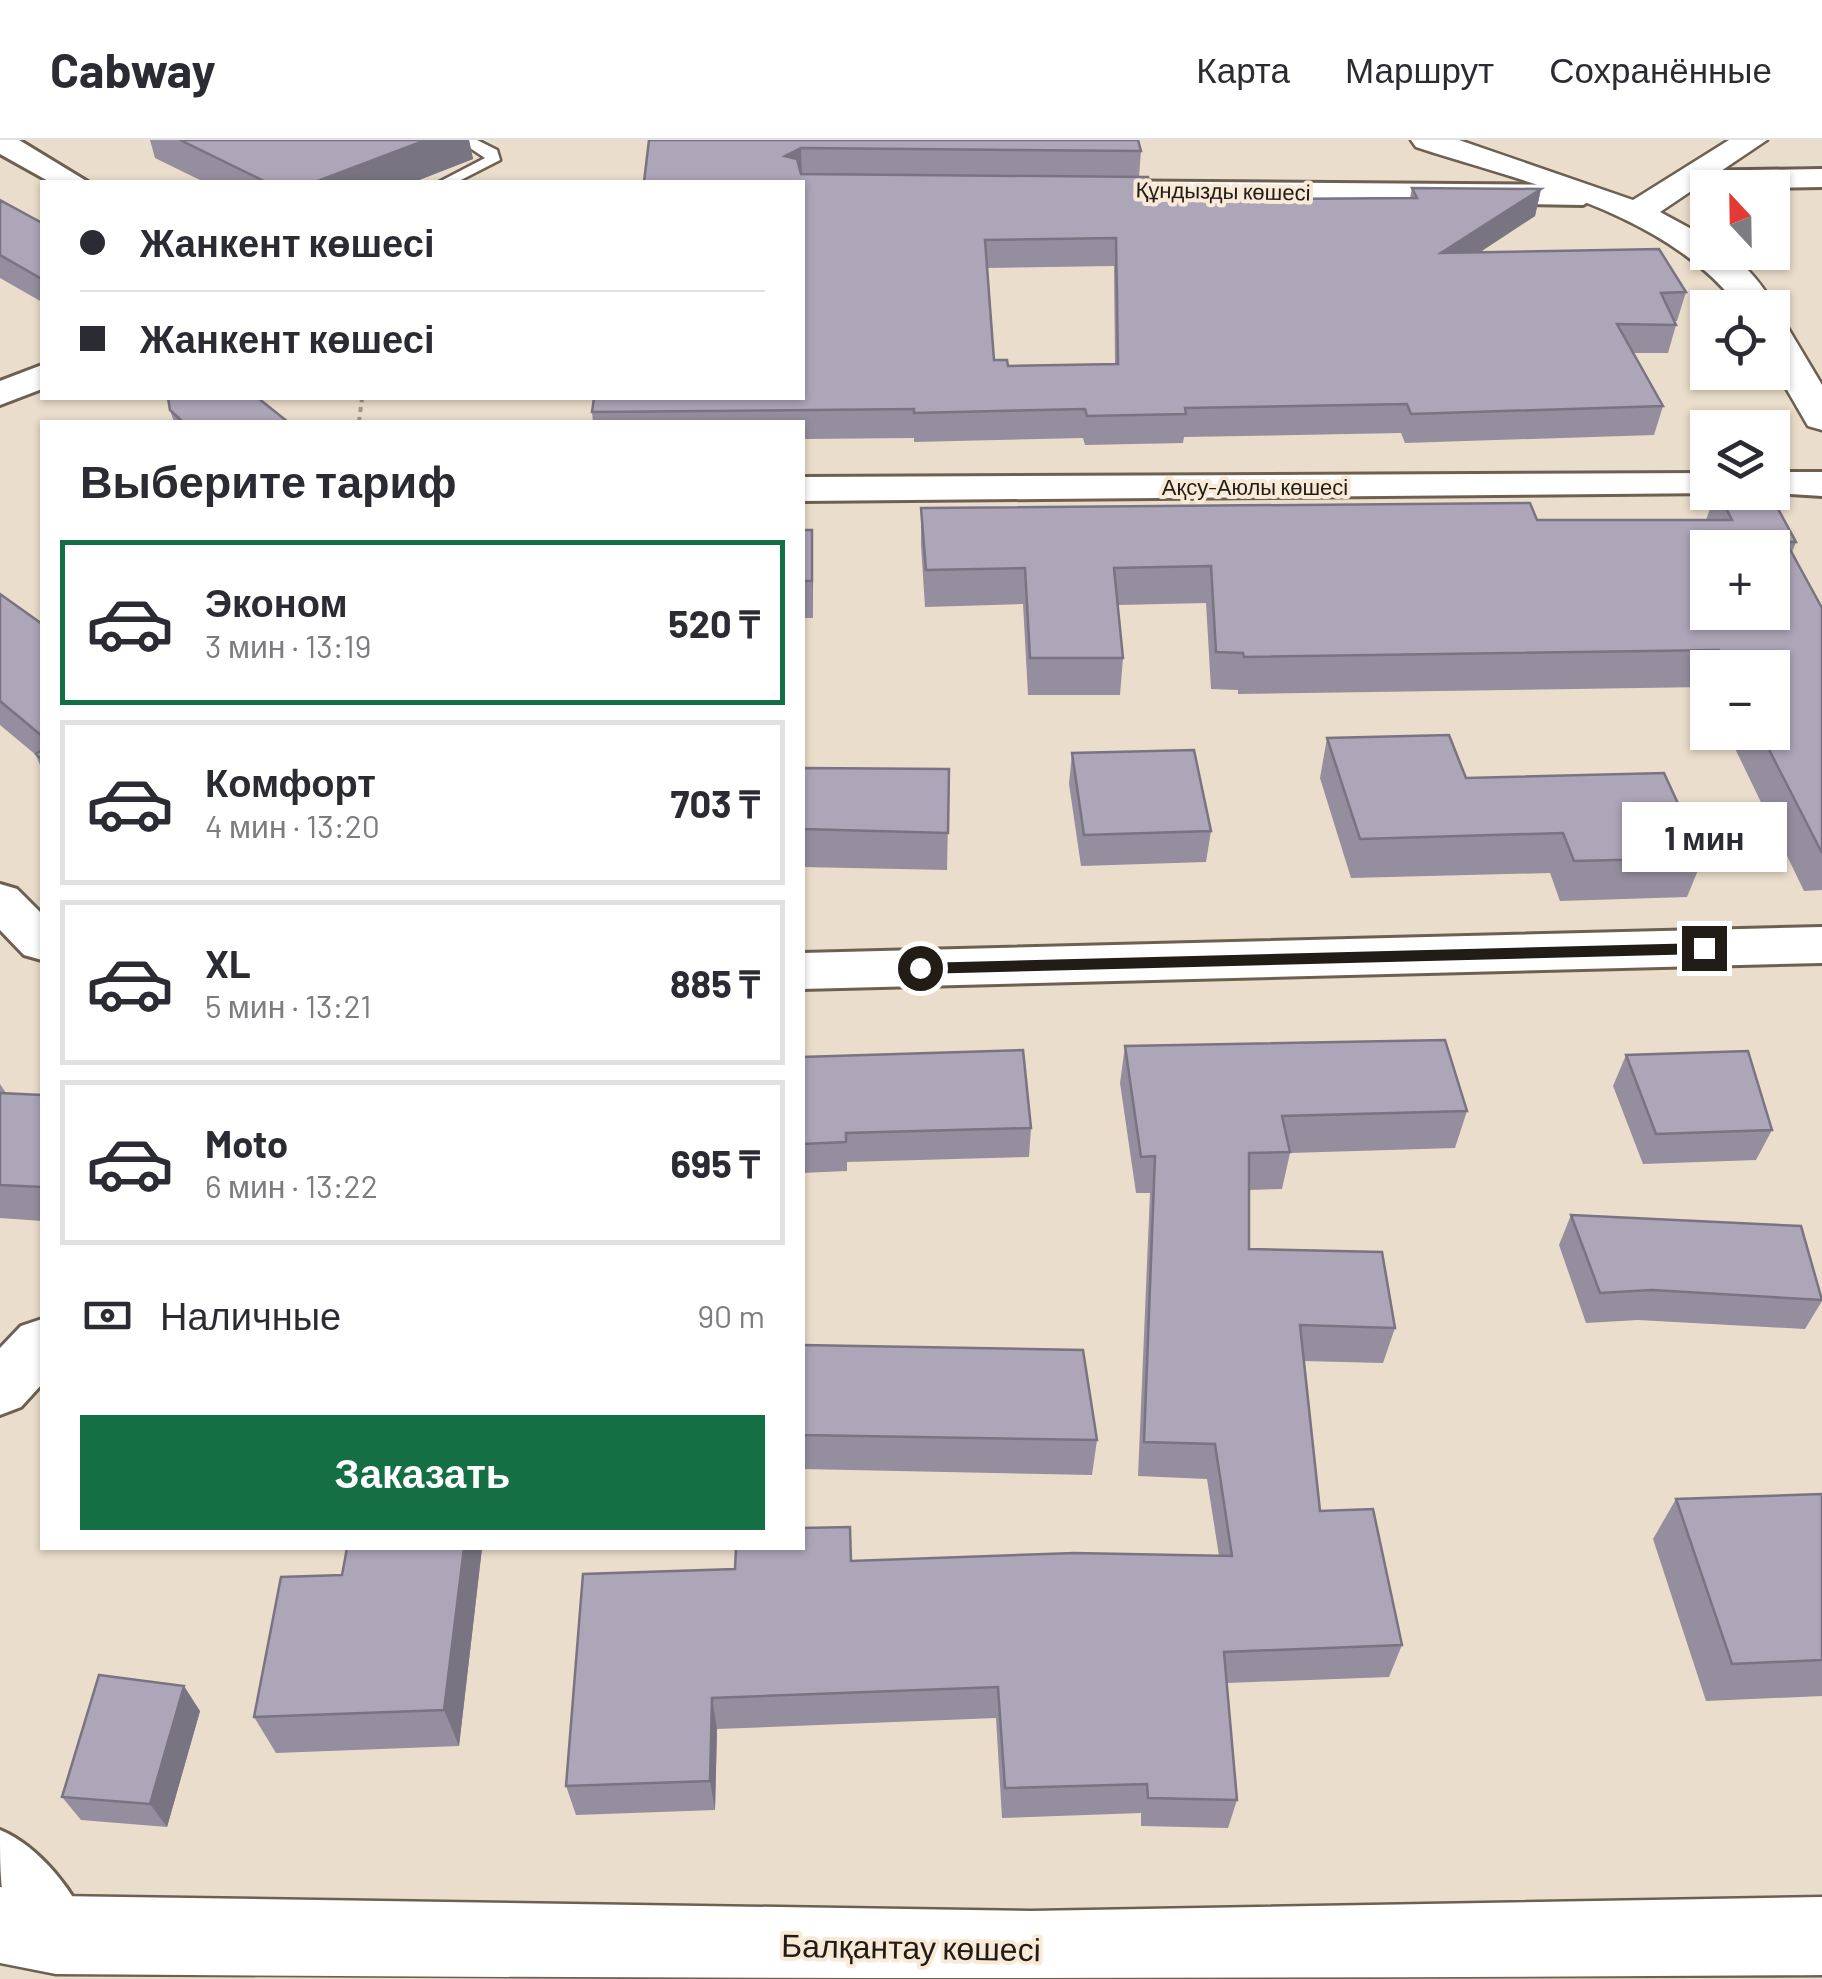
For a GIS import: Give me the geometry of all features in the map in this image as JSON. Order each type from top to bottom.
[{"type":"street","points":[[1427,140],[1636,213],[1708,253],[1749,290]]},
{"type":"street","points":[[1636,213],[1751,140]]},
{"type":"street","points":[[0,142],[68,180]]},
{"type":"street","points":[[1688,180],[1822,178]]},
{"type":"street","name":"Құндызды көшесі","points":[[1056,190],[1583,194]]},
{"type":"street","points":[[1790,362],[1822,418]]},
{"type":"street","points":[[0,394],[40,377]]},
{"type":"street","name":"Ақсу-Аюлы көшесі","points":[[805,488],[1690,484]]},
{"type":"street","points":[[1790,484],[1822,484]]},
{"type":"street","points":[[0,901],[40,942]]},
{"type":"street","points":[[805,971],[1822,945]]},
{"type":"street","points":[[0,1866],[28,1930]]},
{"type":"street","name":"Балқантау көшесі","points":[[28,1930],[1032,1950],[1822,1936]]},
{"type":"lane","points":[[450,180],[493,160],[492,154],[465,140]]},
{"type":"building","points":[[180,140],[426,140],[320,180],[262,180]]},
{"type":"building","points":[[649,140],[1138,140],[1141,151],[801,148],[785,156],[797,159],[801,174],[1148,177],[1154,200],[1417,198],[1412,188],[1541,189],[1441,253],[1659,249],[1686,292],[1661,293],[1676,325],[1617,324],[1663,406],[1411,414],[1407,404],[1185,408],[1186,414],[1087,416],[1085,409],[592,412],[594,400],[805,400],[805,180],[644,180]],"holes":[[[1116,238],[1118,364],[1008,366],[1007,360],[994,360],[985,240]]]},
{"type":"building","points":[[0,200],[40,222],[40,278],[0,255]]},
{"type":"building","points":[[168,400],[260,400],[286,420],[181,420],[170,410]]},
{"type":"building","points":[[1530,503],[1537,520],[1732,520],[1727,510],[1779,510],[1790,530],[1690,530],[1690,630],[1790,630],[1790,549],[1822,608],[1822,853],[1769,750],[1790,750],[1790,650],[1244,657],[1243,653],[1216,652],[1211,566],[1114,568],[1123,658],[1030,658],[1025,568],[926,570],[921,508]]},
{"type":"building","points":[[805,530],[812,530],[812,581],[805,581]]},
{"type":"building","points":[[0,594],[40,623],[40,734],[0,701]]},
{"type":"building","points":[[1449,735],[1466,778],[1664,773],[1703,858],[1574,861],[1563,833],[1360,839],[1327,738]]},
{"type":"building","points":[[1194,750],[1211,831],[1084,835],[1072,753]]},
{"type":"building","points":[[805,768],[949,769],[948,833],[805,829]]},
{"type":"building","points":[[1445,1040],[1467,1111],[1282,1116],[1290,1152],[1249,1153],[1249,1249],[1382,1252],[1395,1328],[1300,1325],[1320,1511],[1373,1509],[1402,1645],[1224,1652],[1237,1800],[1148,1798],[1147,1784],[1005,1788],[998,1687],[712,1698],[710,1781],[566,1786],[583,1574],[735,1569],[736,1550],[805,1550],[805,1528],[850,1527],[851,1561],[1074,1553],[1232,1556],[1215,1444],[1144,1442],[1155,1156],[1141,1157],[1125,1046]]},
{"type":"building","points":[[1023,1050],[1031,1128],[846,1133],[846,1142],[805,1144],[805,1057]]},
{"type":"building","points":[[1748,1051],[1772,1130],[1656,1134],[1626,1055]]},
{"type":"building","points":[[0,1093],[40,1095],[40,1187],[0,1185]]},
{"type":"building","points":[[1571,1215],[1801,1226],[1822,1300],[1652,1290],[1600,1293]]},
{"type":"building","points":[[805,1345],[1083,1350],[1097,1440],[805,1435]]},
{"type":"building","points":[[1822,1494],[1822,1660],[1732,1664],[1676,1499]]},
{"type":"building","points":[[347,1550],[464,1550],[444,1710],[254,1717],[281,1577],[342,1575]]},
{"type":"building","points":[[99,1675],[184,1686],[150,1804],[62,1797]]},
{"type":"route","points":[[920,968],[1704,948]]}]
